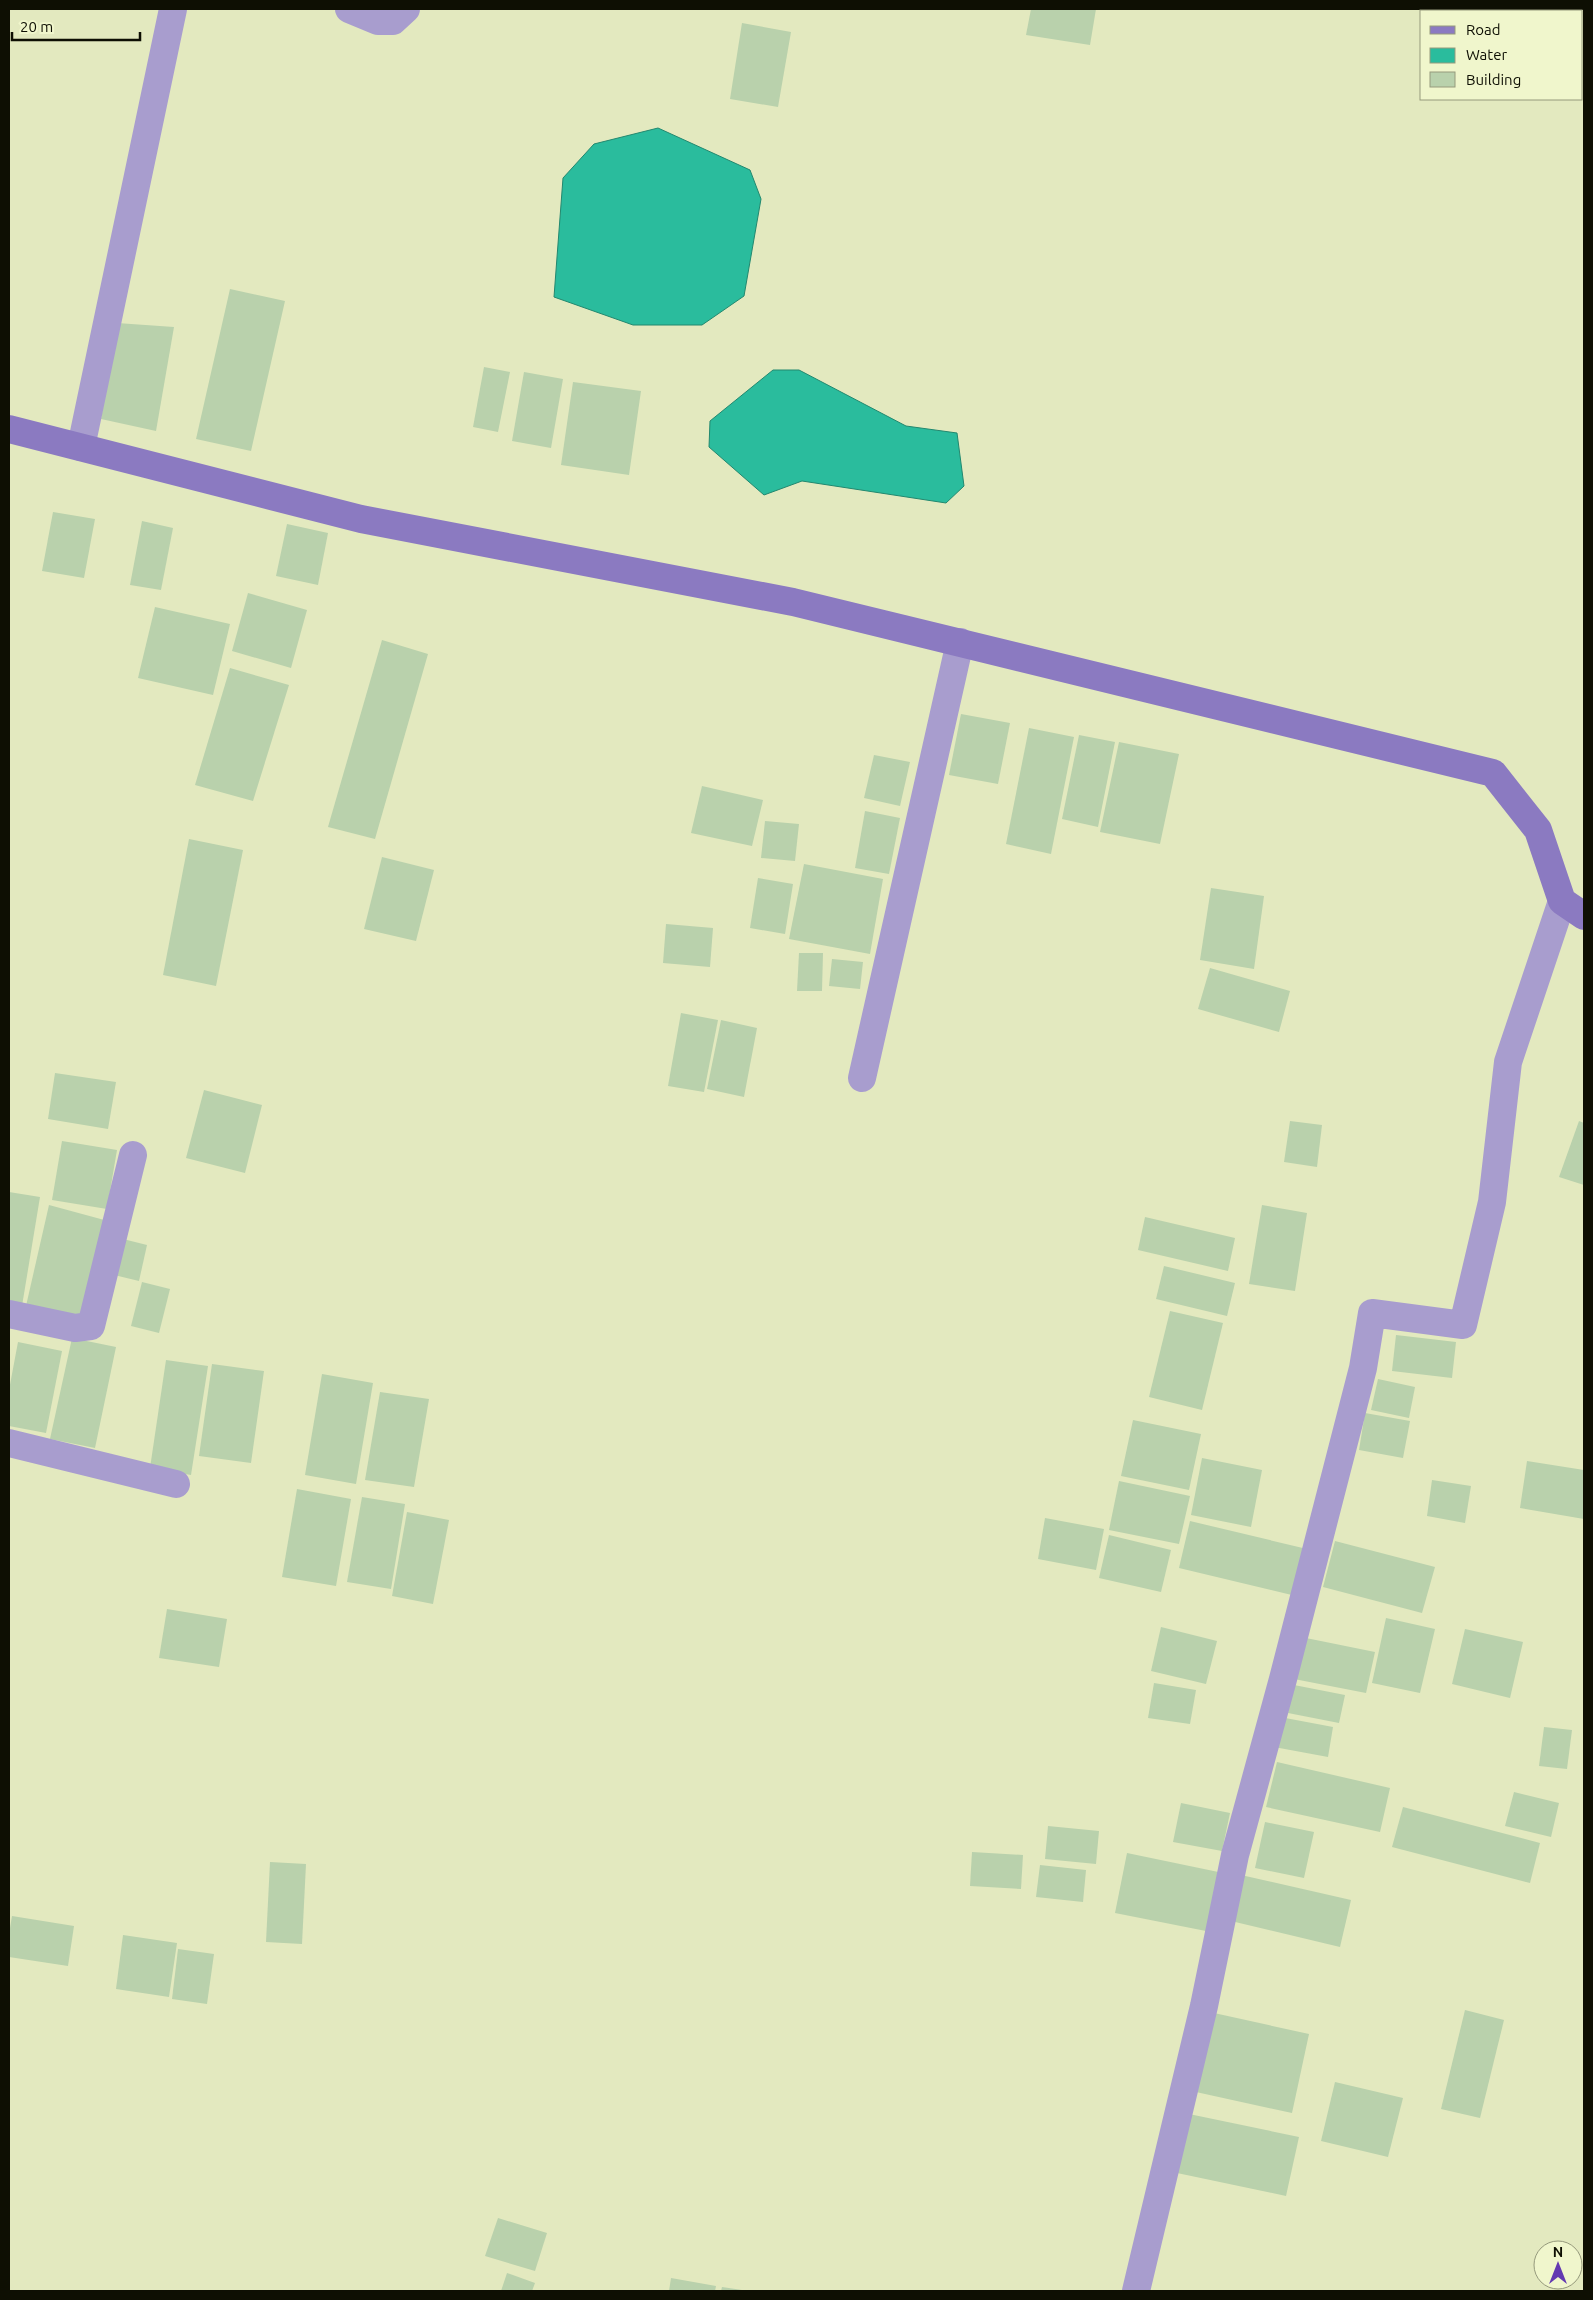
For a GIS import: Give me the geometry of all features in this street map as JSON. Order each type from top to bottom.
[{"type":"street","points":[[81,447],[173,9]]},
{"type":"street","points":[[349,9],[378,21],[393,21],[406,9]]},
{"type":"street","points":[[9,429],[361,519],[793,602],[1493,773],[1538,830],[1573,909],[1508,1062],[1492,1202],[1463,1325],[1372,1313],[1364,1368],[1286,1670],[1235,1855],[1204,2006],[1136,2291]]},
{"type":"street","points":[[862,1078],[960,642]]},
{"type":"street","points":[[9,1314],[75,1328],[91,1326],[133,1155]]},
{"type":"street","points":[[9,1443],[176,1484]]},
{"type":"water","points":[[658,128],[750,170],[761,199],[744,296],[702,325],[633,325],[554,297],[563,178],[594,144]]},
{"type":"water","points":[[773,370],[799,370],[906,426],[957,433],[964,486],[946,503],[802,481],[764,495],[709,447],[710,421]]},
{"type":"building","points":[[1031,9],[1096,9],[1090,45],[1026,35]]},
{"type":"building","points":[[742,23],[791,32],[778,107],[730,99]]},
{"type":"building","points":[[230,289],[285,301],[251,451],[196,439]]},
{"type":"building","points":[[117,323],[174,327],[156,431],[101,419]]},
{"type":"building","points":[[484,367],[510,372],[498,432],[473,427]]},
{"type":"building","points":[[524,372],[563,379],[551,448],[512,441]]},
{"type":"building","points":[[573,382],[641,391],[629,475],[561,465]]},
{"type":"building","points":[[53,512],[95,519],[84,578],[42,571]]},
{"type":"building","points":[[142,521],[173,528],[161,590],[130,585]]},
{"type":"building","points":[[287,524],[328,533],[318,585],[276,576]]},
{"type":"building","points":[[248,593],[307,610],[291,668],[232,651]]},
{"type":"building","points":[[155,607],[230,624],[213,695],[138,678]]},
{"type":"building","points":[[382,640],[428,654],[375,839],[328,827]]},
{"type":"building","points":[[230,668],[289,685],[253,801],[195,785]]},
{"type":"building","points":[[961,714],[1010,723],[998,784],[949,775]]},
{"type":"building","points":[[1029,728],[1074,737],[1051,854],[1006,844]]},
{"type":"building","points":[[1079,735],[1115,742],[1098,827],[1062,819]]},
{"type":"building","points":[[1119,742],[1179,754],[1160,844],[1100,832]]},
{"type":"building","points":[[874,755],[910,762],[900,806],[864,798]]},
{"type":"building","points":[[702,786],[763,800],[752,846],[691,833]]},
{"type":"building","points":[[865,811],[900,818],[889,874],[855,868]]},
{"type":"building","points":[[765,821],[799,824],[795,861],[761,858]]},
{"type":"building","points":[[189,839],[243,850],[216,986],[163,975]]},
{"type":"building","points":[[382,857],[434,870],[416,941],[364,929]]},
{"type":"building","points":[[804,864],[883,879],[870,954],[789,939]]},
{"type":"building","points":[[758,878],[793,884],[785,934],[750,928]]},
{"type":"building","points":[[1211,888],[1264,896],[1254,969],[1200,960]]},
{"type":"building","points":[[666,924],[713,928],[710,967],[663,963]]},
{"type":"building","points":[[799,953],[823,953],[822,991],[797,991]]},
{"type":"building","points":[[832,959],[863,962],[860,989],[829,986]]},
{"type":"building","points":[[1210,968],[1290,991],[1279,1032],[1198,1009]]},
{"type":"building","points":[[681,1013],[718,1020],[704,1092],[668,1086]]},
{"type":"building","points":[[721,1020],[757,1028],[744,1097],[707,1089]]},
{"type":"building","points":[[55,1073],[116,1082],[108,1129],[48,1119]]},
{"type":"building","points":[[204,1090],[262,1105],[245,1173],[186,1158]]},
{"type":"building","points":[[1290,1121],[1322,1125],[1317,1167],[1284,1162]]},
{"type":"building","points":[[1579,1121],[1584,1123],[1584,1185],[1559,1177]]},
{"type":"building","points":[[62,1141],[117,1150],[107,1209],[52,1200]]},
{"type":"building","points":[[9,1192],[40,1197],[22,1306],[9,1304]]},
{"type":"building","points":[[49,1205],[108,1221],[78,1323],[26,1306]]},
{"type":"building","points":[[1262,1205],[1307,1213],[1295,1291],[1249,1284]]},
{"type":"building","points":[[1145,1217],[1235,1238],[1228,1271],[1138,1250]]},
{"type":"building","points":[[119,1238],[147,1245],[139,1281],[110,1274]]},
{"type":"building","points":[[1164,1266],[1235,1283],[1227,1316],[1156,1299]]},
{"type":"building","points":[[142,1282],[170,1289],[159,1333],[131,1326]]},
{"type":"building","points":[[1170,1311],[1223,1323],[1202,1410],[1149,1397]]},
{"type":"building","points":[[1396,1335],[1456,1342],[1452,1378],[1392,1371]]},
{"type":"building","points":[[72,1338],[116,1347],[95,1448],[50,1439]]},
{"type":"building","points":[[18,1342],[62,1351],[46,1433],[9,1426],[9,1390]]},
{"type":"building","points":[[166,1360],[208,1366],[191,1475],[150,1468]]},
{"type":"building","points":[[212,1364],[264,1371],[251,1463],[199,1456]]},
{"type":"building","points":[[322,1374],[373,1383],[356,1484],[305,1475]]},
{"type":"building","points":[[1378,1379],[1415,1387],[1409,1418],[1371,1410]]},
{"type":"building","points":[[380,1392],[429,1399],[414,1487],[365,1480]]},
{"type":"building","points":[[1365,1413],[1410,1421],[1403,1458],[1359,1450]]},
{"type":"building","points":[[1133,1420],[1201,1434],[1189,1490],[1121,1476]]},
{"type":"building","points":[[1202,1458],[1262,1470],[1251,1527],[1191,1515]]},
{"type":"building","points":[[1527,1461],[1584,1470],[1584,1519],[1520,1508]]},
{"type":"building","points":[[1432,1480],[1471,1486],[1465,1523],[1427,1516]]},
{"type":"building","points":[[1119,1481],[1190,1496],[1179,1544],[1109,1530]]},
{"type":"building","points":[[297,1489],[351,1499],[336,1586],[282,1577]]},
{"type":"building","points":[[362,1497],[405,1504],[391,1589],[347,1582]]},
{"type":"building","points":[[407,1512],[449,1520],[433,1604],[392,1596]]},
{"type":"building","points":[[1045,1518],[1104,1529],[1096,1570],[1038,1559]]},
{"type":"building","points":[[1190,1521],[1307,1549],[1296,1596],[1179,1568]]},
{"type":"building","points":[[1109,1535],[1171,1550],[1161,1592],[1099,1578]]},
{"type":"building","points":[[1335,1541],[1435,1567],[1422,1613],[1323,1587]]},
{"type":"building","points":[[167,1609],[227,1619],[219,1667],[159,1658]]},
{"type":"building","points":[[1386,1618],[1435,1629],[1420,1693],[1372,1683]]},
{"type":"building","points":[[1161,1627],[1217,1641],[1206,1684],[1151,1671]]},
{"type":"building","points":[[1465,1629],[1523,1642],[1510,1698],[1452,1684]]},
{"type":"building","points":[[1301,1637],[1375,1652],[1366,1693],[1294,1679]]},
{"type":"building","points":[[1154,1683],[1196,1690],[1190,1724],[1148,1718]]},
{"type":"building","points":[[1294,1685],[1345,1695],[1339,1723],[1288,1713]]},
{"type":"building","points":[[1280,1717],[1333,1727],[1328,1757],[1274,1747]]},
{"type":"building","points":[[1544,1727],[1572,1730],[1567,1769],[1539,1766]]},
{"type":"building","points":[[1277,1762],[1390,1788],[1380,1832],[1266,1807]]},
{"type":"building","points":[[1514,1792],[1559,1803],[1551,1837],[1505,1826]]},
{"type":"building","points":[[1181,1803],[1230,1813],[1222,1851],[1173,1842]]},
{"type":"building","points":[[1403,1807],[1540,1843],[1530,1883],[1392,1847]]},
{"type":"building","points":[[1265,1822],[1314,1832],[1304,1878],[1255,1868]]},
{"type":"building","points":[[1048,1826],[1099,1831],[1096,1864],[1045,1859]]},
{"type":"building","points":[[972,1852],[1023,1855],[1021,1889],[970,1886]]},
{"type":"building","points":[[1127,1853],[1228,1874],[1216,1933],[1115,1913]]},
{"type":"building","points":[[270,1862],[306,1864],[302,1944],[266,1942]]},
{"type":"building","points":[[1040,1865],[1086,1870],[1083,1902],[1036,1897]]},
{"type":"building","points":[[1241,1875],[1351,1900],[1340,1947],[1231,1921]]},
{"type":"building","points":[[12,1916],[74,1926],[68,1966],[9,1957],[9,1934]]},
{"type":"building","points":[[123,1935],[177,1943],[169,1997],[116,1989]]},
{"type":"building","points":[[178,1949],[214,1954],[207,2004],[172,1999]]},
{"type":"building","points":[[1465,2010],[1504,2020],[1480,2118],[1441,2109]]},
{"type":"building","points":[[1214,2013],[1309,2034],[1292,2113],[1196,2092]]},
{"type":"building","points":[[1335,2082],[1403,2098],[1388,2157],[1321,2141]]},
{"type":"building","points":[[1189,2114],[1299,2137],[1286,2196],[1177,2173]]},
{"type":"building","points":[[498,2218],[547,2233],[535,2271],[485,2256]]},
{"type":"building","points":[[507,2273],[535,2283],[532,2291],[501,2291]]},
{"type":"building","points":[[671,2278],[716,2286],[715,2291],[669,2291]]},
{"type":"building","points":[[722,2287],[742,2290],[742,2291],[721,2291]]}]
